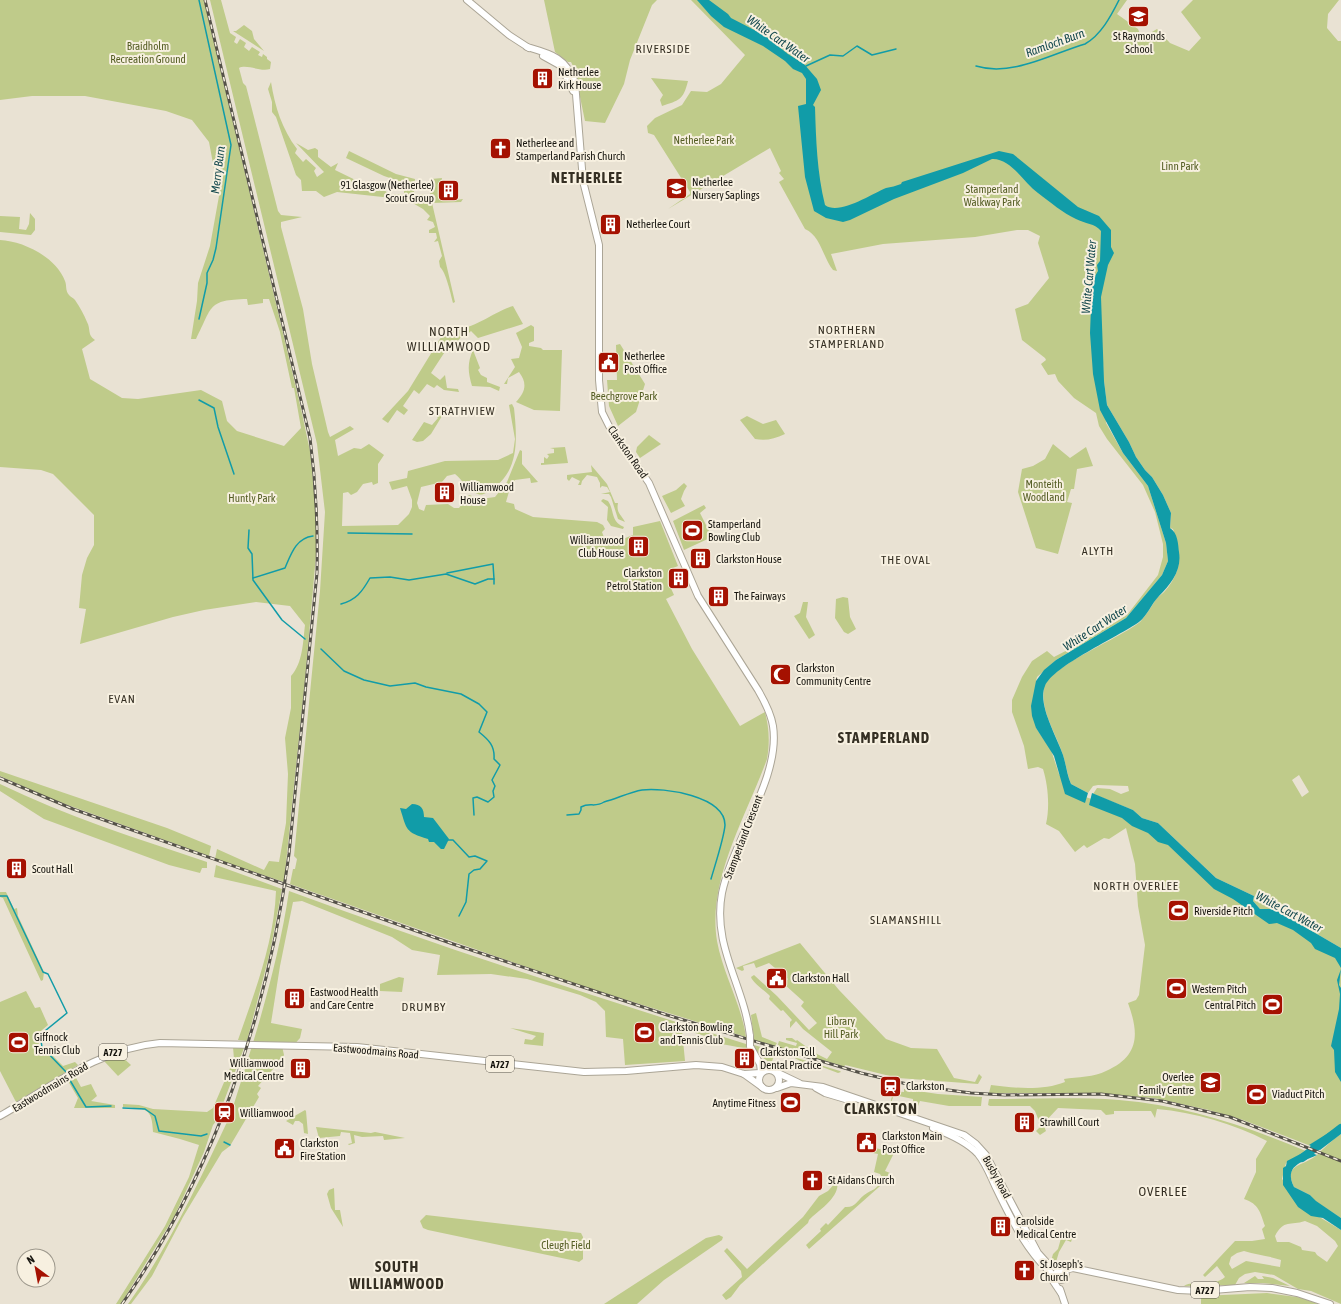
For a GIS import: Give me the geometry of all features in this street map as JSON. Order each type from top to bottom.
[{"type":"main road","name":"Clarkston Road","points":[[467,0],[509,35],[561,66],[567,76],[576,100],[583,181],[599,245],[599,380],[602,412],[609,426],[649,482],[698,596],[763,698]]},
{"type":"main road","name":"Stamperland Crescent","points":[[755,1057],[750,1046],[746,1012],[721,936],[721,901],[732,860],[764,784],[773,756],[773,725],[763,698]]},
{"type":"main road","name":"Eastwoodmains Road","points":[[0,1116],[101,1058],[142,1044],[160,1043],[357,1047],[584,1072],[626,1071],[696,1065],[728,1068],[744,1074],[763,1088]]},
{"type":"main road","points":[[755,1057],[775,1072],[800,1084]]},
{"type":"main road","points":[[755,1057],[760,1064],[758,1080],[763,1088],[777,1088],[780,1082],[775,1072]]},
{"type":"main road","points":[[760,1072],[775,1072]]},
{"type":"main road","name":"Eastwoodmains Road","points":[[744,1074],[760,1072]]},
{"type":"main road","name":"Busby Road","points":[[777,1088],[792,1083],[823,1087],[951,1129],[970,1139],[986,1156],[1038,1253],[1047,1263],[1061,1270]]},
{"type":"main road","name":"Busby Road","points":[[814,1087],[825,1093],[875,1108],[941,1131],[967,1145],[978,1154],[985,1164],[1038,1262]]},
{"type":"main road","points":[[1038,1262],[1061,1280],[1080,1271]]},
{"type":"main road","points":[[1038,1262],[1040,1267],[1053,1280],[1065,1304]]},
{"type":"main road","points":[[1061,1295],[1057,1273],[1068,1268],[1080,1271]]},
{"type":"main road","points":[[1061,1270],[1065,1273],[1061,1295]]},
{"type":"main road","name":"A727","points":[[1080,1271],[1178,1290],[1201,1291],[1250,1287],[1272,1288],[1297,1292],[1330,1304]]},
{"type":"green space","points":[[0,0],[204,0],[310,451],[318,532],[305,680],[284,882],[215,859],[217,849],[264,870],[269,861],[279,862],[286,823],[288,774],[285,738],[291,708],[291,676],[298,665],[300,658],[305,625],[290,606],[256,602],[204,610],[173,617],[80,644],[86,609],[79,608],[82,575],[87,558],[94,545],[94,515],[53,474],[41,470],[0,467],[0,240],[19,243],[38,252],[47,258],[61,272],[68,293],[80,308],[88,325],[90,334],[95,340],[82,349],[90,379],[122,398],[138,399],[201,390],[222,401],[227,421],[237,431],[284,446],[301,428],[294,388],[292,388],[280,332],[269,299],[263,299],[263,303],[248,305],[247,299],[234,300],[218,303],[213,307],[196,339],[191,339],[197,301],[198,283],[210,246],[219,196],[209,142],[192,120],[166,111],[85,96],[32,96],[0,100]]},
{"type":"green space","points":[[210,0],[221,0],[230,33],[236,37],[234,42],[237,44],[240,39],[246,43],[244,47],[249,51],[252,47],[260,52],[258,55],[262,57],[263,54],[271,62],[270,69],[266,70],[246,67],[239,68],[243,83],[246,86],[278,211],[281,215],[302,217],[281,222],[281,227],[303,309],[312,364],[328,432],[330,437],[350,426],[354,429],[335,440],[338,456],[354,448],[361,449],[369,444],[384,455],[378,464],[378,483],[373,485],[372,482],[363,484],[357,492],[351,495],[348,492],[343,493],[342,526],[398,525],[409,514],[412,507],[412,500],[407,486],[392,490],[389,482],[407,478],[408,471],[445,461],[498,460],[513,453],[515,439],[509,405],[512,404],[514,408],[516,430],[515,453],[508,473],[501,482],[487,492],[480,494],[474,493],[455,474],[447,476],[442,482],[421,487],[417,503],[419,509],[424,511],[426,505],[448,504],[454,508],[459,508],[469,495],[481,499],[495,497],[507,482],[520,450],[522,451],[522,464],[538,482],[531,483],[530,478],[515,480],[515,487],[510,488],[506,502],[514,504],[515,509],[533,517],[597,522],[603,525],[605,529],[602,532],[606,543],[610,544],[633,535],[633,527],[660,521],[678,566],[668,570],[673,579],[668,582],[674,595],[666,599],[692,649],[740,726],[765,712],[769,735],[767,759],[723,871],[715,918],[717,941],[723,965],[744,1024],[746,1037],[578,985],[290,884],[297,859],[294,856],[320,591],[325,512],[317,444]]},
{"type":"green space","points":[[544,0],[657,0],[652,5],[630,60],[624,84],[605,123],[585,121],[574,68],[571,62],[568,62],[555,52]]},
{"type":"green space","points":[[691,0],[1127,0],[1117,14],[1138,29],[1140,34],[1145,36],[1157,29],[1170,43],[1189,51],[1201,38],[1181,12],[1193,0],[1339,0],[1328,14],[1327,28],[1338,41],[1341,41],[1341,948],[1274,909],[1260,909],[1253,901],[1254,896],[1216,878],[1158,823],[1142,818],[1133,810],[1093,794],[1097,788],[1110,789],[1121,794],[1129,791],[1128,786],[1098,785],[1093,786],[1088,793],[1071,784],[1068,777],[1063,755],[1046,714],[1043,697],[1044,688],[1049,680],[1058,671],[1071,662],[1132,628],[1141,621],[1156,599],[1171,583],[1178,569],[1179,562],[1176,538],[1173,529],[1170,528],[1171,513],[1163,495],[1152,477],[1136,457],[1107,405],[1101,327],[1106,423],[1123,453],[1148,486],[1166,543],[1168,561],[1162,575],[1126,618],[1056,660],[1037,677],[1036,681],[1036,728],[1051,750],[1059,774],[1073,793],[1101,802],[1162,836],[1248,904],[1341,954],[1341,1128],[1316,1148],[1243,1120],[1209,1110],[1154,1098],[1086,1093],[989,1093],[991,1085],[1018,1088],[1038,1088],[1065,1082],[1064,1079],[1091,1076],[1102,1073],[1117,1065],[1125,1058],[1131,1051],[1134,1043],[1134,1024],[1128,1003],[1136,1000],[1139,995],[1145,945],[1138,906],[1135,864],[1126,828],[1109,839],[1104,838],[1087,848],[1084,845],[1075,852],[1059,831],[1046,824],[1048,803],[1045,775],[1043,769],[1038,767],[1028,769],[1024,746],[1012,712],[1012,700],[1022,677],[1032,661],[1047,651],[1054,657],[1081,643],[1127,615],[1158,575],[1163,557],[1163,544],[1155,512],[1143,485],[1107,439],[1099,426],[1096,413],[1074,398],[1058,381],[1055,374],[1048,375],[1041,364],[1046,360],[1045,358],[1022,340],[1015,309],[1028,304],[1049,278],[1038,243],[1040,236],[1028,230],[1017,230],[975,237],[883,244],[831,254],[837,271],[833,270],[815,237],[805,229],[779,182],[784,179],[779,173],[781,171],[770,148],[668,209],[690,194],[690,192],[654,135],[648,133],[647,126],[655,118],[682,105],[691,91],[707,92],[721,84],[745,55]],"holes":[[[1299,775],[1309,792],[1302,797],[1292,780]]]},
{"type":"green space","points":[[244,25],[252,31],[254,39],[264,51],[233,31],[236,31]]},
{"type":"green space","points":[[651,78],[688,81],[680,99],[662,106],[660,100],[663,95]]},
{"type":"green space","points":[[271,82],[283,126],[297,149],[295,153],[303,162],[306,159],[316,168],[314,171],[317,177],[324,172],[296,143],[308,150],[315,148],[318,150],[318,157],[331,167],[338,163],[335,170],[378,191],[384,190],[389,194],[404,194],[404,185],[399,181],[384,176],[346,158],[349,151],[396,174],[415,179],[414,192],[416,194],[429,195],[432,191],[431,179],[442,178],[441,191],[443,196],[448,201],[463,199],[461,202],[432,203],[455,302],[453,303],[450,289],[440,267],[439,261],[442,256],[438,241],[434,242],[437,238],[436,233],[429,233],[429,230],[435,227],[433,222],[427,220],[430,216],[423,209],[411,202],[405,203],[401,199],[337,192],[324,197],[316,191],[302,191],[301,180],[296,175],[276,117],[272,112],[272,102],[268,89]]},
{"type":"green space","points":[[30,213],[35,219],[35,230],[31,235],[0,232],[0,216],[20,217],[19,229],[26,230],[29,224]]},
{"type":"green space","points":[[513,306],[523,324],[478,338],[471,331],[463,338],[461,337],[458,341],[450,344],[431,373],[440,380],[445,375],[447,388],[458,389],[459,392],[444,390],[437,385],[434,388],[427,384],[419,394],[414,390],[403,406],[408,410],[404,415],[397,410],[388,423],[382,419],[408,391],[446,329],[455,330],[472,326]]},
{"type":"green space","points":[[531,325],[534,327],[534,341],[529,343],[529,346],[541,348],[543,350],[562,350],[560,411],[534,410],[516,402],[522,395],[524,388],[524,380],[519,372],[508,378],[507,384],[504,384],[515,367],[511,359],[519,358],[522,347],[516,333]]},
{"type":"green space","name":"Beechgrove Park","points":[[620,344],[645,384],[636,412],[618,426],[609,406],[607,380],[617,380],[616,345]]},
{"type":"green space","points":[[473,350],[480,368],[478,370],[481,375],[487,378],[487,382],[500,387],[499,391],[490,387],[472,386],[469,368]]},
{"type":"green space","points":[[438,413],[442,416],[431,434],[423,441],[417,442],[412,440],[424,422],[432,425],[438,418],[436,416]]},
{"type":"green space","points":[[747,416],[763,424],[776,420],[785,434],[770,439],[755,439],[740,420]]},
{"type":"green space","points":[[649,435],[661,444],[640,458],[636,452],[637,447]]},
{"type":"green space","name":"Monteith Woodland","points":[[1053,444],[1070,458],[1086,447],[1093,466],[1077,469],[1074,489],[1071,489],[1067,502],[1072,503],[1058,554],[1036,548],[1018,492],[1022,469],[1033,466],[1045,459]]},
{"type":"green space","points":[[565,447],[568,463],[541,465],[541,463],[544,463],[544,457],[547,459],[549,456],[547,454],[554,453],[554,449],[550,448]]},
{"type":"green space","points":[[591,465],[607,484],[615,503],[618,503],[618,511],[625,522],[618,519],[609,494],[601,494],[610,492],[607,487],[602,486],[600,488],[600,483],[597,477],[587,475],[582,481],[581,485],[578,485],[580,481],[572,477],[569,481],[567,479],[567,475],[592,472]]},
{"type":"green space","points":[[684,483],[687,486],[681,499],[685,506],[671,513],[662,496],[676,490]]},
{"type":"green space","points":[[603,499],[608,501],[615,519],[624,527],[623,529],[611,526],[607,520],[608,507],[601,501]]},
{"type":"green space","name":"Stamperland Bowling Club","points":[[704,505],[706,508],[700,513],[712,537],[684,550],[673,521]]},
{"type":"green space","points":[[843,597],[848,598],[850,617],[856,629],[848,634],[844,632],[835,618],[836,599]]},
{"type":"green space","points":[[803,602],[808,602],[806,617],[815,635],[809,639],[794,616],[800,613]]},
{"type":"green space","points":[[0,771],[167,828],[211,846],[209,856],[54,800],[0,776]]},
{"type":"green space","points":[[0,784],[76,817],[207,862],[207,868],[202,868],[200,873],[169,865],[44,819],[0,791]]},
{"type":"green space","points":[[216,865],[282,889],[270,952],[247,1041],[238,1040],[268,948],[272,929],[276,891],[214,877]]},
{"type":"green space","points":[[289,891],[403,932],[631,1008],[746,1044],[749,1054],[756,1062],[752,1060],[743,1048],[711,1042],[708,1037],[682,1030],[685,1061],[625,1065],[623,1039],[606,1037],[605,1011],[596,1002],[580,995],[527,979],[491,974],[437,975],[440,955],[412,950],[392,937],[302,901],[293,902],[280,966],[271,1023],[302,1029],[300,1038],[292,1047],[282,1046],[284,1055],[282,1059],[258,1086],[261,1088],[257,1094],[259,1097],[230,1146],[222,1152],[183,1217],[152,1276],[131,1304],[128,1304],[143,1283],[169,1238],[227,1122],[230,1123],[235,1111],[232,1110],[257,1029],[279,946]]},
{"type":"green space","points":[[0,892],[6,892],[14,909],[17,908],[18,916],[44,972],[43,980],[41,981],[3,898],[0,897]]},
{"type":"green space","name":"Library Hill Park","points":[[800,943],[839,990],[886,1039],[911,1048],[937,1049],[954,1078],[975,1082],[979,1074],[982,1077],[978,1084],[898,1078],[845,1065],[844,1067],[777,1047],[779,1041],[796,1046],[797,1043],[786,1040],[786,1038],[792,1038],[827,1059],[832,1052],[803,1029],[796,1021],[790,1028],[790,1022],[792,1020],[783,1010],[781,1011],[769,999],[770,996],[756,984],[751,977],[754,975],[777,996],[809,1030],[817,1023],[801,1006],[804,1002],[784,984],[788,979],[769,963],[756,968],[754,963],[743,966],[744,970],[742,971],[736,968]]},
{"type":"green space","points":[[399,977],[404,978],[402,992],[380,991],[380,984]]},
{"type":"green space","name":"Giffnock Tennis Club","points":[[26,991],[35,1008],[40,1007],[48,1025],[35,1036],[42,1050],[46,1049],[63,1066],[75,1062],[78,1065],[16,1102],[0,1071],[0,1002]]},
{"type":"green space","points":[[756,1013],[762,1037],[777,1043],[775,1046],[754,1040],[751,1015]]},
{"type":"green space","points":[[510,1028],[544,1033],[543,1046],[524,1044],[525,1039],[532,1040],[536,1036]]},
{"type":"green space","points":[[754,1045],[840,1071],[841,1072],[838,1073],[809,1062],[807,1065],[793,1057],[774,1056],[771,1064],[757,1053]]},
{"type":"green space","points":[[233,1047],[244,1048],[221,1109],[219,1109],[215,1117],[217,1120],[213,1125],[204,1152],[174,1217],[121,1304],[116,1304],[165,1226],[189,1177],[199,1145],[153,1132],[151,1118],[146,1111],[137,1108],[123,1107],[123,1104],[139,1105],[153,1109],[207,1112],[213,1108],[234,1059]]},
{"type":"green space","points":[[120,1055],[131,1065],[118,1076],[104,1061]]},
{"type":"green space","points":[[75,1076],[81,1087],[91,1084],[97,1096],[91,1101],[115,1105],[115,1108],[74,1108],[78,1098],[68,1081]]},
{"type":"green space","points":[[904,1089],[938,1094],[982,1097],[981,1106],[949,1106],[920,1101],[918,1106],[913,1104],[913,1099],[894,1095],[890,1105],[893,1091],[904,1092]]},
{"type":"green space","points":[[1054,1098],[1119,1100],[1143,1103],[1191,1112],[1238,1125],[1306,1151],[1286,1163],[1282,1179],[1316,1215],[1341,1230],[1341,1304],[1311,1291],[1298,1289],[1274,1275],[1255,1272],[1245,1274],[1239,1278],[1235,1285],[1184,1286],[1194,1283],[1216,1282],[1221,1280],[1225,1277],[1217,1266],[1205,1277],[1203,1275],[1235,1241],[1265,1239],[1262,1229],[1265,1226],[1258,1209],[1253,1203],[1244,1199],[1256,1172],[1256,1159],[1267,1141],[1241,1129],[1214,1120],[1185,1113],[1157,1109],[1155,1118],[1151,1111],[1114,1111],[1114,1114],[1106,1115],[1101,1110],[1058,1108],[1043,1124],[1046,1131],[1040,1135],[1036,1131],[1041,1126],[1035,1111],[1030,1106],[988,1105],[989,1099]],"holes":[[[1305,1221],[1317,1226],[1335,1241],[1338,1246],[1327,1262],[1315,1252],[1302,1250],[1301,1247],[1289,1242],[1277,1242],[1275,1236],[1281,1227],[1284,1225]],[[1244,1251],[1281,1260],[1280,1267],[1246,1261],[1232,1269],[1229,1264],[1231,1257]]]},
{"type":"green space","points":[[305,1110],[308,1134],[304,1133],[303,1124],[299,1121],[295,1121],[293,1125],[286,1121]]},
{"type":"green space","points":[[316,1127],[371,1133],[375,1132],[405,1138],[384,1140],[383,1136],[362,1137],[354,1135],[355,1143],[349,1145],[348,1144],[352,1143],[350,1133],[341,1132],[340,1136],[319,1138]]},
{"type":"green space","points":[[1341,1134],[1341,1218],[1315,1201],[1310,1195],[1294,1187],[1291,1174],[1296,1166],[1312,1159],[1331,1141]]},
{"type":"green space","points":[[872,1147],[894,1153],[885,1171],[890,1173],[887,1177],[888,1179],[809,1249],[806,1245],[821,1231],[820,1229],[826,1223],[828,1225],[845,1207],[856,1204],[863,1196],[876,1188],[883,1179],[880,1174],[874,1172],[878,1154],[868,1152]]},
{"type":"green space","points":[[837,1181],[836,1192],[833,1198],[740,1285],[731,1297],[726,1300],[722,1295],[742,1277],[741,1271],[724,1251],[727,1248],[747,1269],[803,1217],[819,1196],[828,1191]]},
{"type":"green space","points":[[334,1188],[335,1210],[340,1210],[343,1227],[331,1208],[327,1194],[329,1190]]},
{"type":"green space","name":"Cleugh Field","points":[[426,1215],[581,1233],[583,1237],[583,1259],[579,1262],[428,1230],[423,1228],[420,1221]]},
{"type":"green space","points":[[1063,1231],[1073,1236],[1071,1242],[1066,1240],[1059,1252],[1056,1262],[1051,1261],[1053,1254],[1058,1249]]},
{"type":"green space","points":[[719,1235],[723,1237],[722,1240],[664,1280],[637,1304],[604,1304],[706,1238]]},
{"type":"green space","points":[[1255,1276],[1258,1279],[1264,1279],[1262,1276],[1273,1278],[1290,1286],[1263,1283],[1244,1283]]},
{"type":"green space","points":[[1267,1293],[1304,1298],[1319,1304],[1201,1304],[1201,1296]]},
{"type":"water","points":[[697,0],[709,0],[731,18],[764,35],[788,54],[804,64],[817,79],[821,90],[813,105],[815,107],[816,144],[822,193],[825,205],[831,208],[846,206],[886,188],[901,184],[902,182],[999,151],[1013,154],[1078,207],[1099,216],[1111,230],[1111,247],[1114,253],[1108,265],[1101,297],[1104,381],[1107,405],[1136,457],[1152,477],[1163,495],[1171,513],[1170,528],[1175,533],[1177,539],[1179,565],[1175,576],[1168,587],[1156,599],[1139,622],[1073,661],[1050,678],[1045,686],[1043,693],[1046,711],[1063,755],[1068,777],[1071,784],[1088,793],[1085,803],[1065,794],[1054,756],[1036,728],[1032,716],[1031,706],[1036,681],[1044,670],[1056,660],[1126,618],[1162,575],[1168,561],[1166,543],[1148,486],[1123,453],[1100,410],[1093,374],[1090,333],[1092,281],[1098,271],[1097,265],[1100,261],[1101,231],[1096,226],[1079,221],[1061,211],[1033,189],[1005,162],[992,159],[963,173],[894,199],[850,220],[843,222],[826,218],[814,211],[805,177],[798,106],[806,104],[806,79],[802,73],[793,69],[785,61],[763,46],[724,27],[711,16]]},
{"type":"water","points":[[1092,793],[1133,810],[1142,818],[1158,823],[1216,878],[1254,896],[1253,901],[1260,909],[1274,909],[1341,948],[1341,968],[1335,958],[1315,949],[1311,943],[1293,930],[1277,923],[1269,924],[1233,899],[1214,889],[1168,845],[1158,842],[1148,833],[1132,826],[1122,818],[1089,805]]},
{"type":"water","points":[[412,804],[418,805],[421,808],[424,817],[433,818],[449,839],[444,849],[441,849],[434,842],[429,842],[428,839],[411,832],[408,829],[400,808],[406,809]]},
{"type":"water","points":[[1341,969],[1339,985],[1341,988],[1341,1082],[1335,1072],[1334,1050],[1331,1046],[1339,1009],[1340,994],[1337,980]]},
{"type":"water","points":[[1341,1125],[1341,1134],[1320,1150],[1309,1145]]},
{"type":"water","points":[[1306,1151],[1317,1155],[1295,1166],[1292,1170],[1291,1180],[1294,1187],[1310,1195],[1316,1201],[1341,1218],[1341,1230],[1323,1218],[1311,1216],[1298,1207],[1283,1185],[1283,1168],[1286,1166],[1287,1161]]},
{"type":"waterway","name":"Merry Burn","points":[[199,0],[231,145],[216,248],[213,260],[207,273],[207,283],[199,319]]},
{"type":"waterway","name":"Ramloch Burn","points":[[976,66],[990,69],[1017,67],[1085,44],[1096,36],[1101,30],[1109,19],[1119,0]]},
{"type":"waterway","name":"Ramloch Burn","points":[[806,66],[830,55],[843,56],[857,46],[872,55],[896,49]]},
{"type":"waterway","points":[[199,400],[214,408],[218,427],[234,474]]},
{"type":"waterway","points":[[249,530],[248,548],[252,554],[253,580],[282,620],[305,639]]},
{"type":"waterway","points":[[348,533],[412,534]]},
{"type":"waterway","points":[[253,578],[285,568],[298,543],[307,537],[313,536]]},
{"type":"waterway","points":[[447,573],[493,564],[494,579]]},
{"type":"waterway","points":[[341,604],[355,598],[370,578],[390,577],[409,580],[446,574],[475,584],[488,579],[494,579],[494,584]]},
{"type":"waterway","points":[[321,649],[344,671],[364,680],[390,686],[415,683],[426,687],[461,694],[479,704],[487,712],[479,732],[491,744],[494,759],[500,765],[492,780],[495,786],[493,791],[494,797],[488,802],[477,797],[473,798],[474,815]]},
{"type":"waterway","points":[[567,815],[579,814],[581,807],[587,805],[598,805],[642,790],[652,789],[677,792],[704,800],[715,807],[722,815],[725,825],[711,879]]},
{"type":"waterway","points":[[448,840],[453,840],[469,857],[475,856],[487,861],[480,869],[474,870],[469,874],[466,902],[459,916]]},
{"type":"waterway","points":[[0,896],[7,896],[43,972],[48,974],[67,1013],[40,1035],[42,1047],[67,1073]]},
{"type":"waterway","points":[[68,1077],[86,1107],[111,1106]]},
{"type":"waterway","points":[[123,1108],[145,1109],[155,1116],[159,1131],[201,1136],[207,1134]]},
{"type":"waterway","name":"White Cart Water","points":[[1302,1158],[1341,1128]]},
{"type":"waterway","points":[[224,1142],[230,1145]]},
{"type":"railway","points":[[122,1304],[155,1253],[184,1200],[210,1146],[232,1089],[251,1031],[267,973],[280,914],[289,854],[317,573],[316,506],[310,438],[205,0]]},
{"type":"railway","points":[[0,778],[73,809],[453,944],[667,1015],[861,1073],[911,1085],[971,1093],[1005,1095],[1101,1094],[1162,1101],[1230,1117],[1341,1161]]},
{"type":"place","name":"St Raymonds School","points":[[1139,16]]},
{"type":"place","name":"Netherlee Kirk House","points":[[543,78]]},
{"type":"place","name":"Netherlee and Stamperland Parish Church","points":[[501,149]]},
{"type":"place","name":"Netherlee Nursery Saplings","points":[[677,188]]},
{"type":"place","name":"91 Glasgow (Netherlee) Scout Group","points":[[449,191]]},
{"type":"place","name":"Netherlee Court","points":[[611,224]]},
{"type":"place","name":"Netherlee Post Office","points":[[609,362]]},
{"type":"place","name":"Williamwood House","points":[[445,493]]},
{"type":"place","name":"Stamperland Bowling Club","points":[[693,530]]},
{"type":"place","name":"Williamwood Club House","points":[[639,546]]},
{"type":"place","name":"Clarkston House","points":[[701,559]]},
{"type":"place","name":"Clarkston Petrol Station","points":[[678,579]]},
{"type":"place","name":"The Fairways","points":[[719,596]]},
{"type":"place","name":"Clarkston Community Centre","points":[[780,674]]},
{"type":"place","name":"Scout Hall","points":[[17,869]]},
{"type":"place","name":"Riverside Pitch","points":[[1179,911]]},
{"type":"place","name":"Clarkston Hall","points":[[777,978]]},
{"type":"place","name":"Western Pitch","points":[[1177,989]]},
{"type":"place","name":"Eastwood Health and Care Centre","points":[[294,998]]},
{"type":"place","name":"Central Pitch","points":[[1272,1005]]},
{"type":"place","name":"Clarkston Bowling and Tennis Club","points":[[644,1033]]},
{"type":"place","name":"Giffnock Tennis Club","points":[[19,1043]]},
{"type":"place","name":"Clarkston Toll Dental Practice","points":[[744,1058]]},
{"type":"place","name":"Williamwood Medical Centre","points":[[300,1069]]},
{"type":"place","name":"Overlee Family Centre","points":[[1210,1083]]},
{"type":"place","name":"Clarkston","points":[[890,1086]]},
{"type":"place","name":"Viaduct Pitch","points":[[1257,1094]]},
{"type":"place","name":"Anytime Fitness","points":[[791,1103]]},
{"type":"place","name":"Williamwood","points":[[224,1113]]},
{"type":"place","name":"Strawhill Court","points":[[1025,1122]]},
{"type":"place","name":"Clarkston Main Post Office","points":[[866,1142]]},
{"type":"place","name":"Clarkston Fire Station","points":[[285,1149]]},
{"type":"place","name":"St Aidans Church","points":[[813,1180]]},
{"type":"place","name":"Carolside Medical Centre","points":[[1000,1227]]},
{"type":"place","name":"St Joseph's Church","points":[[1024,1270]]},
{"type":"district","name":"RIVERSIDE","points":[[663,49]]},
{"type":"district","name":"NETHERLEE","points":[[587,177]]},
{"type":"district","name":"NORTHERN STAMPERLAND","points":[[847,337]]},
{"type":"district","name":"NORTH WILLIAMWOOD","points":[[449,338]]},
{"type":"district","name":"STRATHVIEW","points":[[462,411]]},
{"type":"district","name":"ALYTH","points":[[1098,551]]},
{"type":"district","name":"THE OVAL","points":[[906,560]]},
{"type":"district","name":"EVAN","points":[[122,699]]},
{"type":"district","name":"STAMPERLAND","points":[[884,737]]},
{"type":"district","name":"NORTH OVERLEE","points":[[1136,886]]},
{"type":"district","name":"SLAMANSHILL","points":[[906,920]]},
{"type":"district","name":"DRUMBY","points":[[424,1007]]},
{"type":"district","name":"CLARKSTON","points":[[881,1108]]},
{"type":"district","name":"OVERLEE","points":[[1163,1191]]},
{"type":"district","name":"SOUTH WILLIAMWOOD","points":[[397,1274]]},
{"type":"park label","name":"Braidholm Recreation Ground","points":[[148,52]]},
{"type":"park label","name":"Netherlee Park","points":[[704,140]]},
{"type":"park label","name":"Linn Park","points":[[1180,166]]},
{"type":"park label","name":"Stamperland Walkway Park","points":[[992,195]]},
{"type":"park label","name":"Huntly Park","points":[[252,498]]}]
